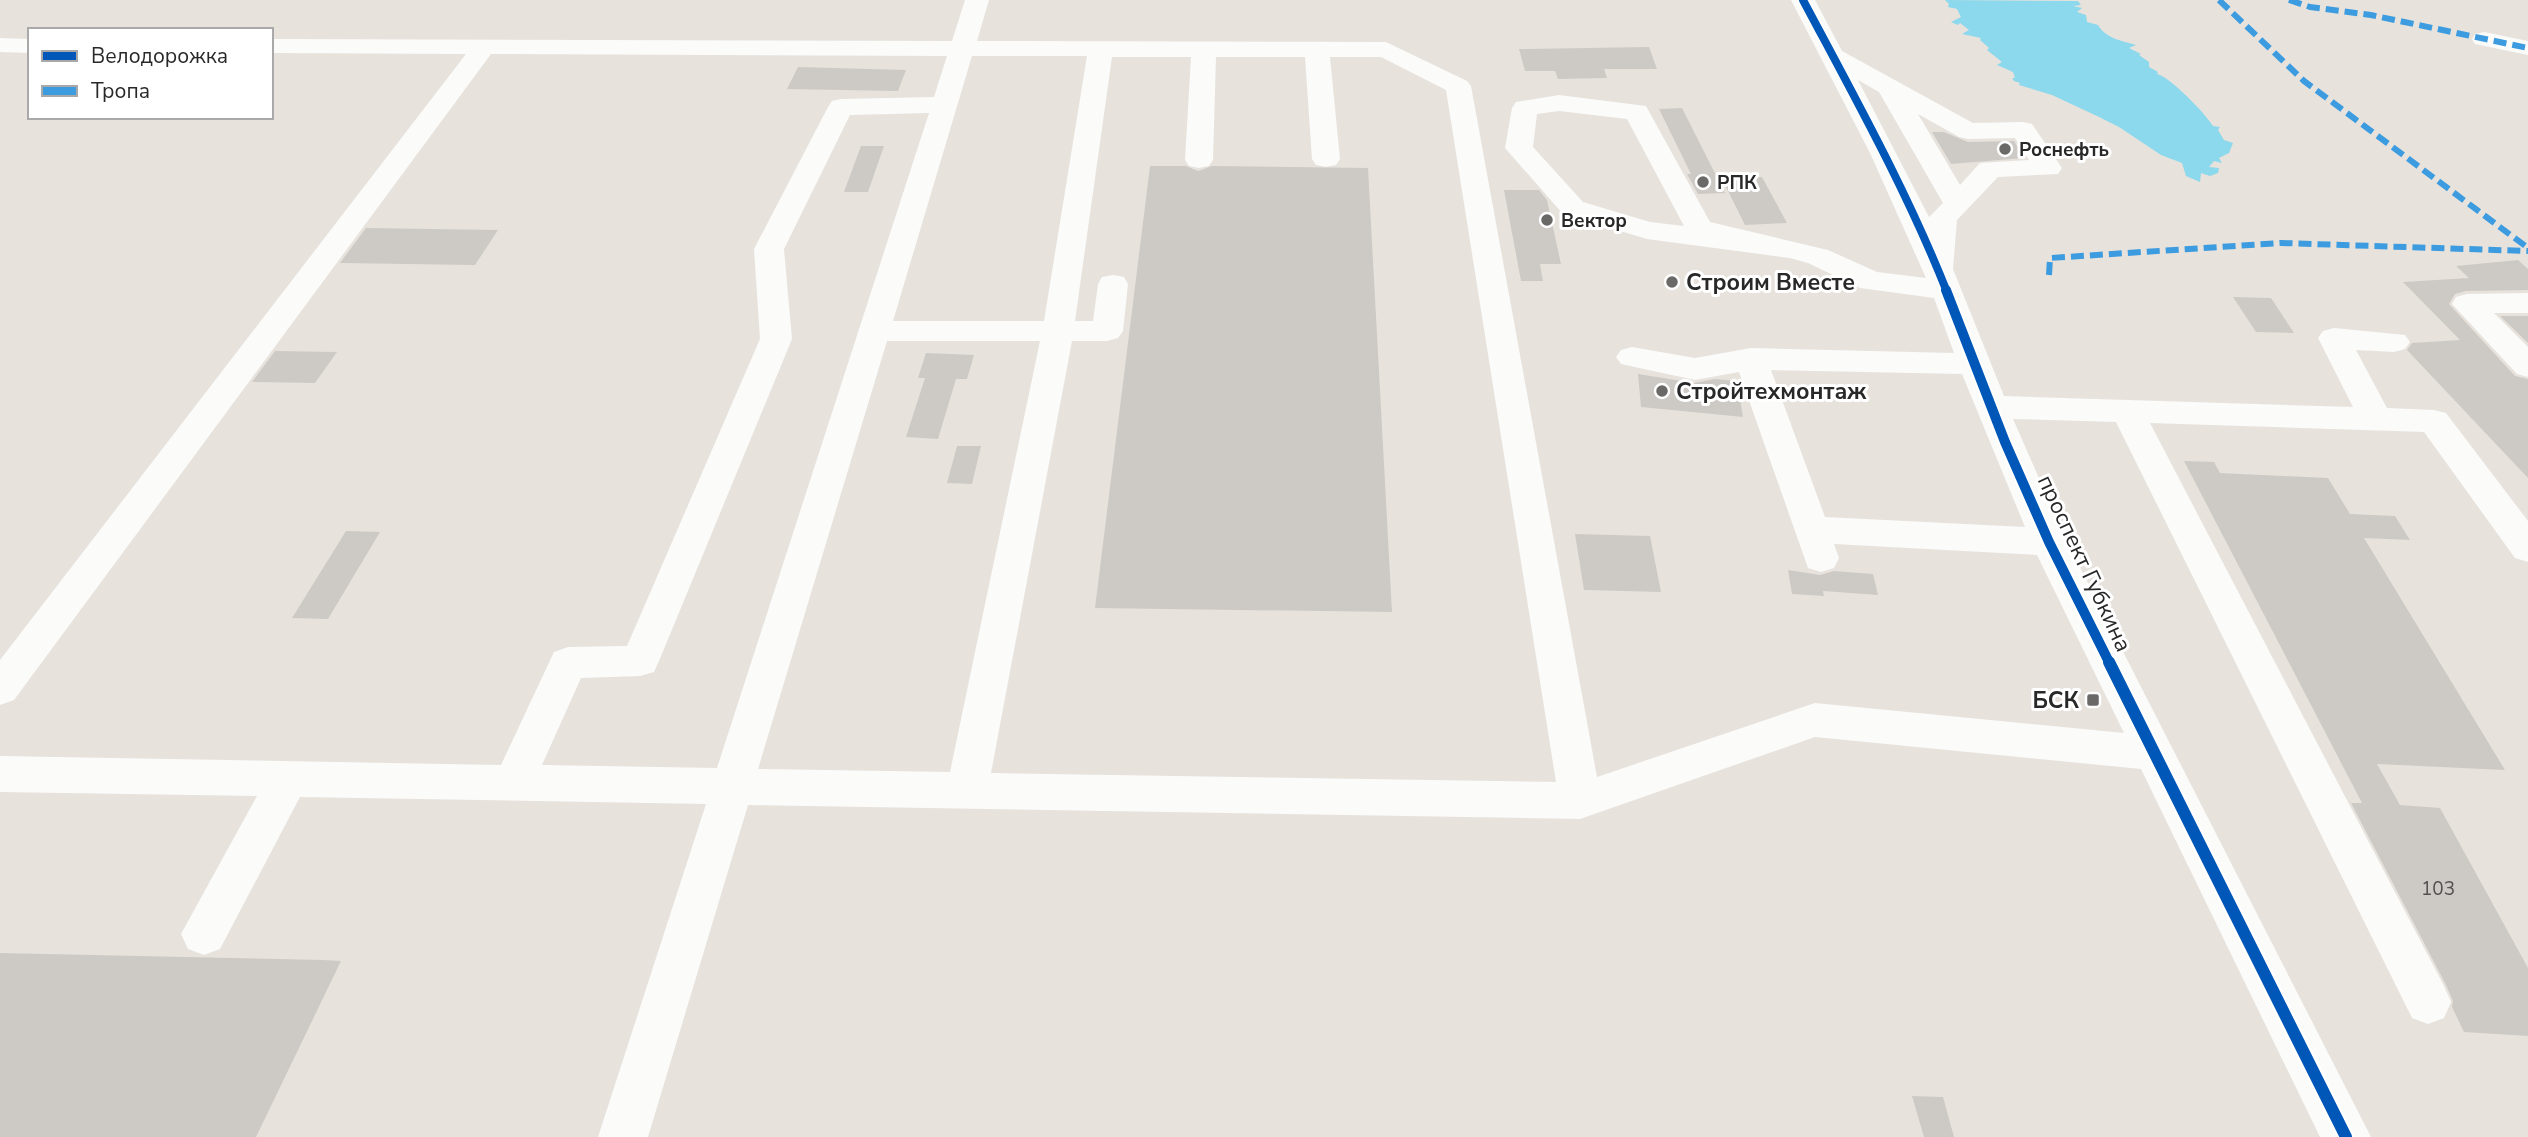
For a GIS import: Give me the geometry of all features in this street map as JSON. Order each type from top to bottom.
[{"type":"street","points":[[623,1137],[730,786],[977,0]]},
{"type":"street","name":"проспект Губкина","points":[[1803,0],[1884,153],[1942,280],[1991,407],[2049,542],[2346,1137]]},
{"type":"street","points":[[2484,39],[2528,48]]},
{"type":"street","points":[[0,46],[28,46]]},
{"type":"street","points":[[273,46],[1386,50],[1458,86],[1580,801]]},
{"type":"street","points":[[0,689],[484,47]]},
{"type":"street","points":[[967,790],[1058,332],[1101,49]]},
{"type":"street","points":[[1199,160],[1204,49]]},
{"type":"street","points":[[1317,50],[1326,159]]},
{"type":"street","points":[[1794,250],[1818,256],[1871,281],[1942,280],[1943,217],[1958,205],[1990,169],[2048,168],[2023,130],[1968,131],[1830,54]]},
{"type":"street","points":[[1891,88],[1958,205]]},
{"type":"street","points":[[514,782],[568,663],[640,661],[776,339],[769,249],[841,107],[944,105]]},
{"type":"street","points":[[1968,131],[1990,169]]},
{"type":"street","points":[[872,331],[1107,331],[1113,284]]},
{"type":"street","points":[[2528,303],[2467,304],[2528,366]]},
{"type":"street","points":[[2376,419],[2334,338],[2394,342]]},
{"type":"street","points":[[1751,359],[1816,544],[2049,542]]},
{"type":"street","points":[[1991,407],[2434,421],[2528,548]]},
{"type":"street","points":[[2127,411],[2428,1002]]},
{"type":"street","points":[[0,774],[1580,801],[1815,720],[2154,753]]},
{"type":"street","points":[[204,934],[289,778]]},
{"type":"lane","points":[[1559,103],[1637,112],[1699,228],[1794,250],[1647,230],[1573,208],[1519,148],[1525,108],[1559,103]]},
{"type":"lane","points":[[1632,357],[1695,369],[1751,359],[1975,364]]},
{"type":"water","points":[[1945,0],[2078,1],[2081,5],[2073,6],[2082,8],[2077,12],[2086,15],[2087,22],[2098,25],[2114,38],[2136,45],[2129,48],[2141,54],[2139,55],[2149,62],[2149,67],[2187,96],[2213,126],[2220,127],[2218,130],[2224,140],[2233,143],[2229,153],[2219,158],[2222,163],[2214,161],[2209,167],[2219,168],[2218,173],[2210,176],[2201,173],[2200,182],[2186,176],[2182,163],[2161,155],[2119,127],[2052,95],[2019,85],[2020,83],[2012,78],[2015,78],[2013,72],[1997,65],[2002,62],[1987,50],[1989,48],[1981,38],[1962,34],[1969,30],[1960,23],[1958,25],[1951,22],[1961,17],[1957,9],[1948,7],[1949,4]]},
{"type":"building","points":[[1649,47],[1657,69],[1604,69],[1607,78],[1558,79],[1555,71],[1525,71],[1519,49]]},
{"type":"building","points":[[798,67],[906,70],[898,91],[787,89]]},
{"type":"building","points":[[1682,108],[1725,193],[1698,194],[1687,174],[1691,174],[1659,109]]},
{"type":"building","points":[[1932,132],[1944,132],[1968,142],[2014,141],[2024,158],[1951,164]]},
{"type":"building","points":[[861,146],[884,146],[868,192],[844,192]]},
{"type":"building","points":[[1150,166],[1186,166],[1198,171],[1212,166],[1368,168],[1392,612],[1095,608]]},
{"type":"building","points":[[1762,177],[1787,223],[1745,225],[1722,179]]},
{"type":"building","points":[[1504,190],[1539,190],[1547,200],[1561,264],[1540,264],[1543,281],[1521,281]]},
{"type":"building","points":[[366,228],[498,230],[475,265],[340,263]]},
{"type":"building","points":[[2518,260],[2528,269],[2528,290],[2466,291],[2455,294],[2449,304],[2515,376],[2528,379],[2528,478],[2407,350],[2412,343],[2460,340],[2403,282],[2469,278],[2456,266]]},
{"type":"building","points":[[2233,297],[2271,298],[2294,333],[2256,332]]},
{"type":"building","points":[[2500,316],[2528,316],[2528,343]]},
{"type":"building","points":[[275,351],[337,352],[315,383],[252,382]]},
{"type":"building","points":[[926,353],[974,355],[967,379],[956,379],[938,439],[906,437],[925,378],[918,378]]},
{"type":"building","points":[[1638,374],[1694,383],[1715,379],[1737,381],[1743,417],[1641,407]]},
{"type":"building","points":[[957,446],[981,446],[972,484],[947,483]]},
{"type":"building","points":[[2184,461],[2214,462],[2220,473],[2328,478],[2350,514],[2395,516],[2410,540],[2364,538],[2505,770],[2377,764],[2400,805],[2440,808],[2528,968],[2528,1036],[2464,1032],[2452,1007],[2453,1001],[2446,985],[2351,803],[2362,803]]},
{"type":"building","points":[[346,531],[380,532],[328,619],[292,618]]},
{"type":"building","points":[[1575,534],[1650,536],[1661,592],[1584,590]]},
{"type":"building","points":[[1788,570],[1820,575],[1834,571],[1873,574],[1878,595],[1823,591],[1824,596],[1792,594]]},
{"type":"building","points":[[0,953],[341,961],[256,1137],[0,1137]]},
{"type":"building","points":[[1912,1096],[1943,1097],[1954,1137],[1924,1137]]},
{"type":"marked path","points":[[2219,0],[2304,81],[2528,248]]},
{"type":"marked path","points":[[2289,0],[2310,7],[2371,15],[2528,48]]},
{"type":"marked path","points":[[2049,275],[2050,258],[2281,243],[2528,251]]},
{"type":"cycle path","points":[[1803,0],[1884,153],[1931,252],[2005,442],[2049,542],[2346,1137]]},
{"type":"place","name":"Роснефть","points":[[2005,149]]},
{"type":"place","name":"РПК","points":[[1703,182]]},
{"type":"place","name":"Вектор","points":[[1547,220]]},
{"type":"place","name":"Строим Вместе","points":[[1672,282]]},
{"type":"place","name":"Стройтехмонтаж","points":[[1662,391]]},
{"type":"place","name":"БСК","points":[[2093,700]]}]
